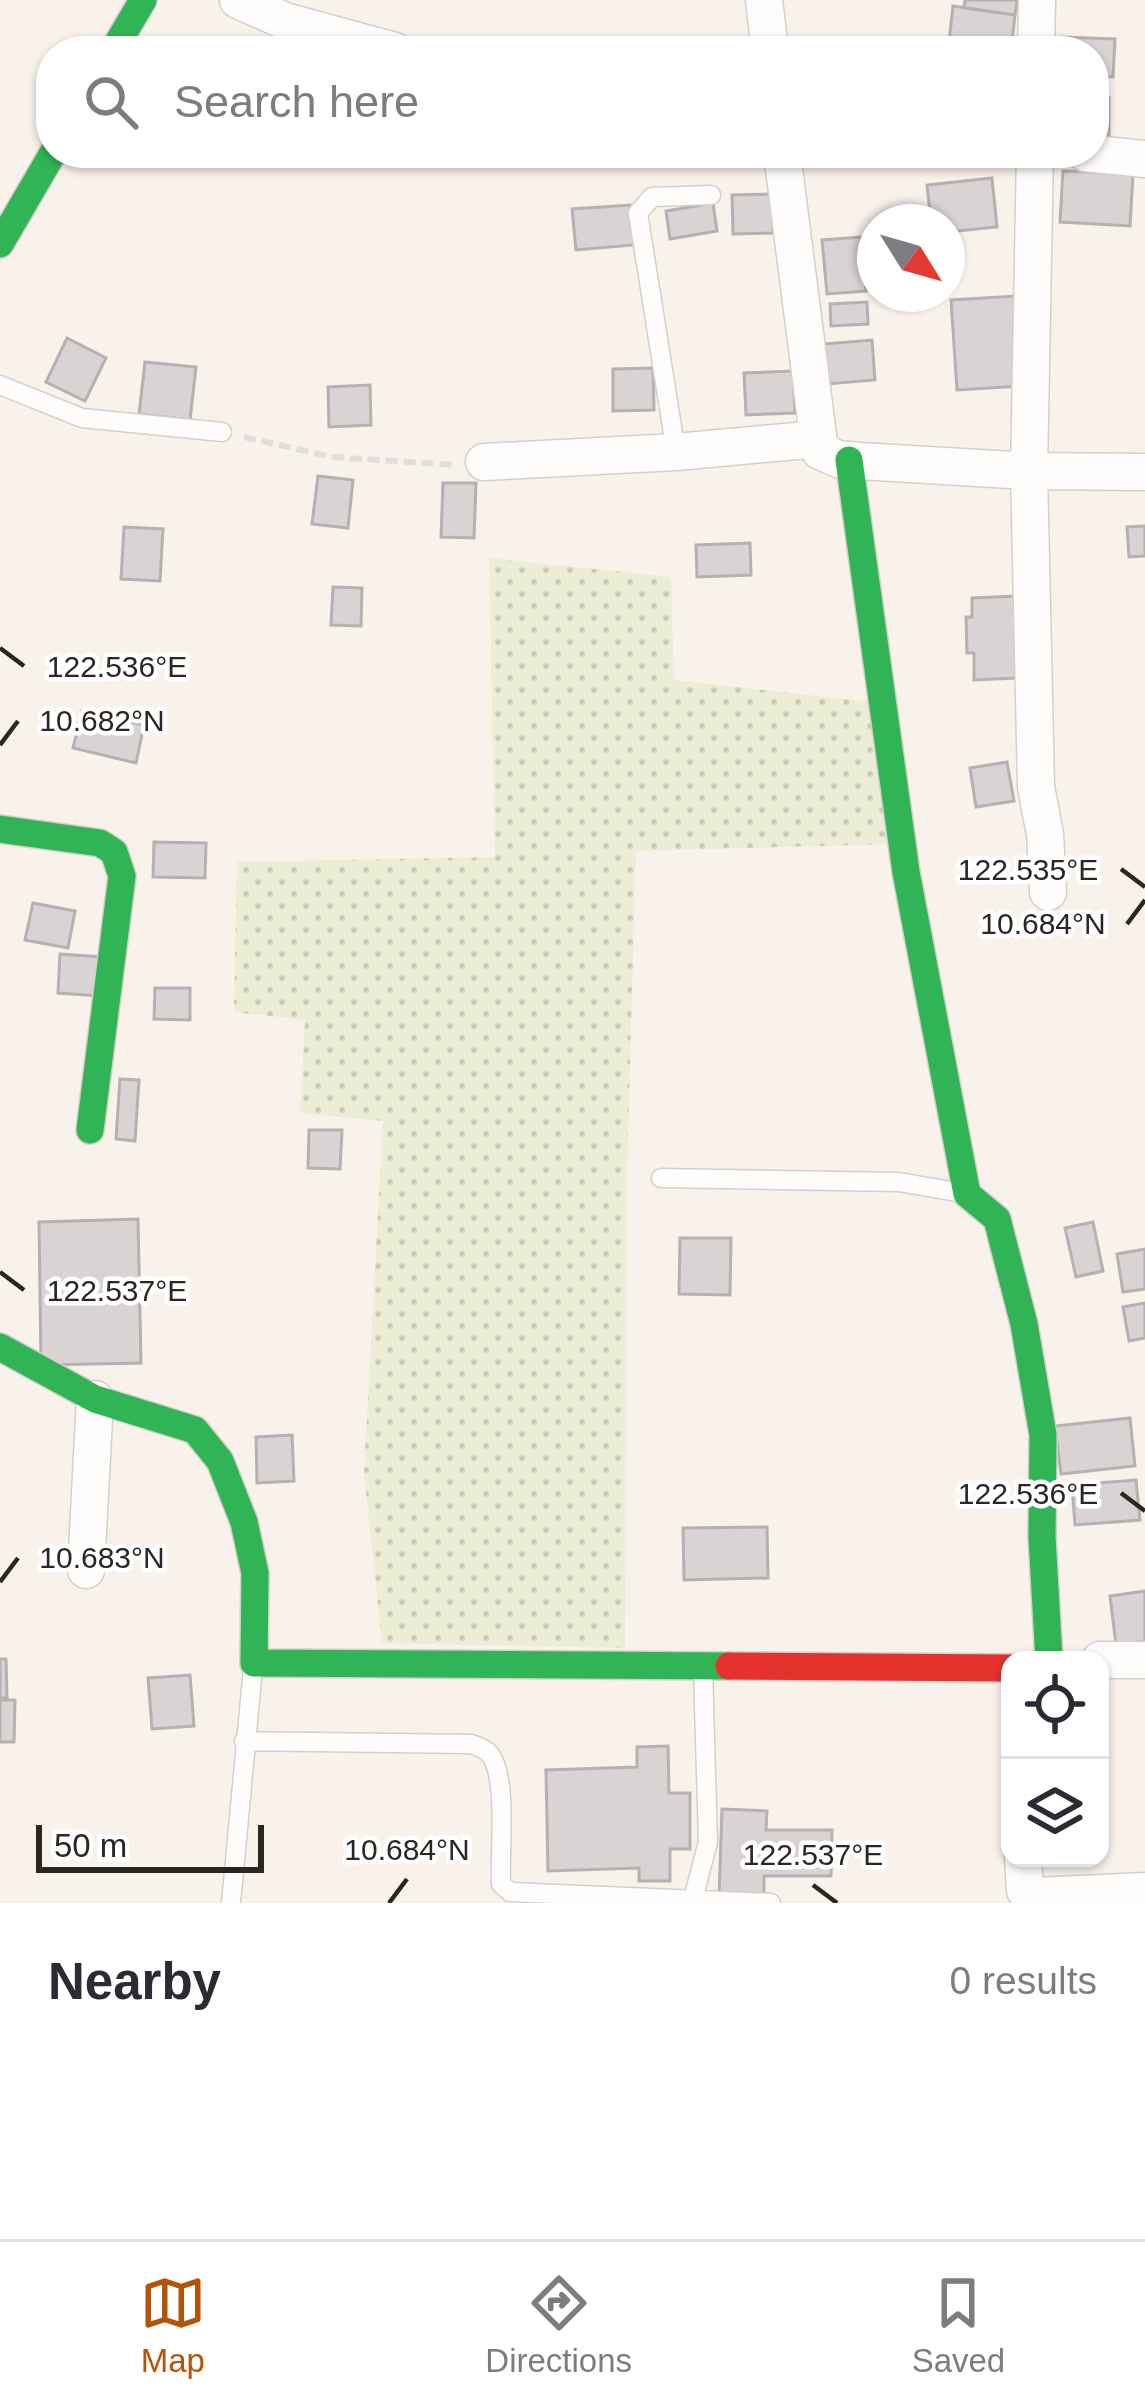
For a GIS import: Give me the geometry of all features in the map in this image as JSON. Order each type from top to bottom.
[{"type":"street","points":[[122,36],[143,0]]},
{"type":"street","points":[[238,0],[285,21],[340,36]]},
{"type":"street","points":[[764,0],[768,36]]},
{"type":"street","points":[[1036,36],[1037,0]]},
{"type":"street","points":[[1109,155],[1145,159]]},
{"type":"street","points":[[0,244],[44,168]]},
{"type":"street","points":[[784,168],[820,452],[849,460],[1029,471],[1145,472]]},
{"type":"street","points":[[1035,168],[1029,471],[1036,787],[1045,834],[1048,892]]},
{"type":"street","points":[[484,462],[818,439]]},
{"type":"street","points":[[849,460],[906,872],[967,1194],[997,1219],[1024,1324],[1042,1435],[1048,1651]]},
{"type":"street","points":[[0,829],[100,842],[114,852],[122,876],[90,1130]]},
{"type":"street","points":[[0,1347],[95,1399],[195,1430],[220,1461],[244,1522],[255,1573],[254,1663],[1001,1668]]},
{"type":"street","points":[[86,1570],[95,1399]]},
{"type":"street","points":[[1109,1660],[1145,1660]]},
{"type":"street","points":[[1024,1867],[1025,1890],[1036,1896],[1145,1892]]},
{"type":"lane","points":[[676,452],[638,213],[652,197],[711,195]]},
{"type":"lane","points":[[0,385],[82,418],[221,432]]},
{"type":"lane","points":[[662,1178],[899,1182],[967,1194]]},
{"type":"lane","points":[[231,1903],[254,1663]]},
{"type":"lane","points":[[694,1899],[708,1843],[703,1669]]},
{"type":"lane","points":[[244,1741],[471,1744],[487,1751],[495,1764],[500,1794],[500,1872],[506,1889],[771,1903]]},
{"type":"path","points":[[221,432],[332,457],[448,466],[484,462]]},
{"type":"green space","points":[[489,558],[671,577],[674,680],[880,703],[895,844],[636,851],[627,1167],[625,1648],[382,1643],[364,1473],[383,1121],[300,1113],[305,1020],[234,1012],[237,862],[495,857]]},
{"type":"building","points":[[965,0],[1017,0],[1015,15],[964,8]]},
{"type":"building","points":[[953,6],[1015,15],[1013,36],[950,36]]},
{"type":"building","points":[[1109,39],[1115,39],[1113,77],[1109,77]]},
{"type":"building","points":[[1063,171],[1133,174],[1130,226],[1060,222]]},
{"type":"building","points":[[992,178],[997,227],[965,230],[965,204],[929,204],[927,185]]},
{"type":"building","points":[[772,194],[773,233],[733,234],[732,195]]},
{"type":"building","points":[[713,203],[717,231],[670,239],[666,211]]},
{"type":"building","points":[[631,205],[634,245],[576,250],[572,209]]},
{"type":"building","points":[[857,237],[857,292],[827,294],[822,240]]},
{"type":"building","points":[[1016,296],[1022,386],[957,390],[952,312],[965,312],[965,299]]},
{"type":"building","points":[[857,303],[857,312],[867,312],[868,324],[831,326],[830,304]]},
{"type":"building","points":[[67,338],[106,358],[85,401],[46,382]]},
{"type":"building","points":[[872,340],[875,380],[827,384],[823,344]]},
{"type":"building","points":[[145,362],[196,367],[190,420],[139,414]]},
{"type":"building","points":[[653,368],[654,410],[613,411],[613,369]]},
{"type":"building","points":[[793,371],[795,413],[746,415],[744,373]]},
{"type":"building","points":[[370,385],[371,425],[329,427],[328,387]]},
{"type":"building","points":[[318,476],[353,480],[348,528],[312,524]]},
{"type":"building","points":[[443,483],[476,483],[474,538],[441,537]]},
{"type":"building","points":[[1145,526],[1145,556],[1129,557],[1127,527]]},
{"type":"building","points":[[124,527],[163,529],[160,581],[121,579]]},
{"type":"building","points":[[750,543],[751,575],[697,577],[696,545]]},
{"type":"building","points":[[333,587],[362,588],[361,626],[331,625]]},
{"type":"building","points":[[1018,596],[1019,678],[974,680],[966,617],[972,617],[972,598]]},
{"type":"building","points":[[82,711],[144,725],[136,763],[73,748]]},
{"type":"building","points":[[1007,762],[1014,801],[976,807],[970,768]]},
{"type":"building","points":[[154,842],[206,843],[205,878],[153,877]]},
{"type":"building","points":[[33,903],[75,911],[68,948],[25,940]]},
{"type":"building","points":[[60,954],[102,957],[100,996],[58,993]]},
{"type":"building","points":[[155,988],[190,988],[190,1020],[154,1019]]},
{"type":"building","points":[[120,1079],[139,1080],[135,1141],[116,1139]]},
{"type":"building","points":[[309,1130],[342,1130],[340,1169],[308,1168]]},
{"type":"building","points":[[138,1219],[141,1363],[41,1365],[39,1222]]},
{"type":"building","points":[[1093,1222],[1103,1271],[1076,1277],[1065,1228]]},
{"type":"building","points":[[680,1238],[731,1238],[730,1295],[679,1294]]},
{"type":"building","points":[[1145,1249],[1145,1289],[1123,1292],[1117,1254]]},
{"type":"building","points":[[1145,1303],[1145,1338],[1129,1341],[1123,1307]]},
{"type":"building","points":[[1130,1418],[1135,1466],[1061,1474],[1055,1426]]},
{"type":"building","points":[[292,1435],[294,1481],[257,1483],[256,1437]]},
{"type":"building","points":[[1136,1480],[1140,1520],[1075,1525],[1072,1485]]},
{"type":"building","points":[[767,1527],[768,1578],[684,1580],[683,1528]]},
{"type":"building","points":[[1145,1591],[1145,1641],[1116,1645],[1110,1596]]},
{"type":"building","points":[[0,1659],[6,1659],[7,1698],[0,1698]]},
{"type":"building","points":[[190,1675],[194,1726],[152,1729],[148,1678]]},
{"type":"building","points":[[0,1700],[15,1700],[14,1742],[0,1742]]},
{"type":"building","points":[[668,1746],[669,1793],[690,1793],[690,1849],[670,1849],[670,1881],[639,1881],[639,1868],[548,1871],[546,1770],[637,1767],[637,1747]]},
{"type":"building","points":[[722,1809],[767,1811],[766,1830],[832,1830],[831,1876],[764,1876],[764,1898],[719,1897]]},
{"type":"traffic: fast","points":[[122,36],[143,0]]},
{"type":"traffic: fast","points":[[0,244],[44,168]]},
{"type":"traffic: fast","points":[[849,460],[906,872],[967,1194],[997,1219],[1024,1324],[1043,1435],[1048,1651]]},
{"type":"traffic: fast","points":[[0,829],[100,843],[114,852],[122,876],[90,1130]]},
{"type":"traffic: fast","points":[[0,1347],[95,1399],[195,1430],[220,1461],[244,1522],[255,1573],[254,1663],[729,1666]]},
{"type":"traffic: jam","points":[[729,1666],[1001,1668]]}]
